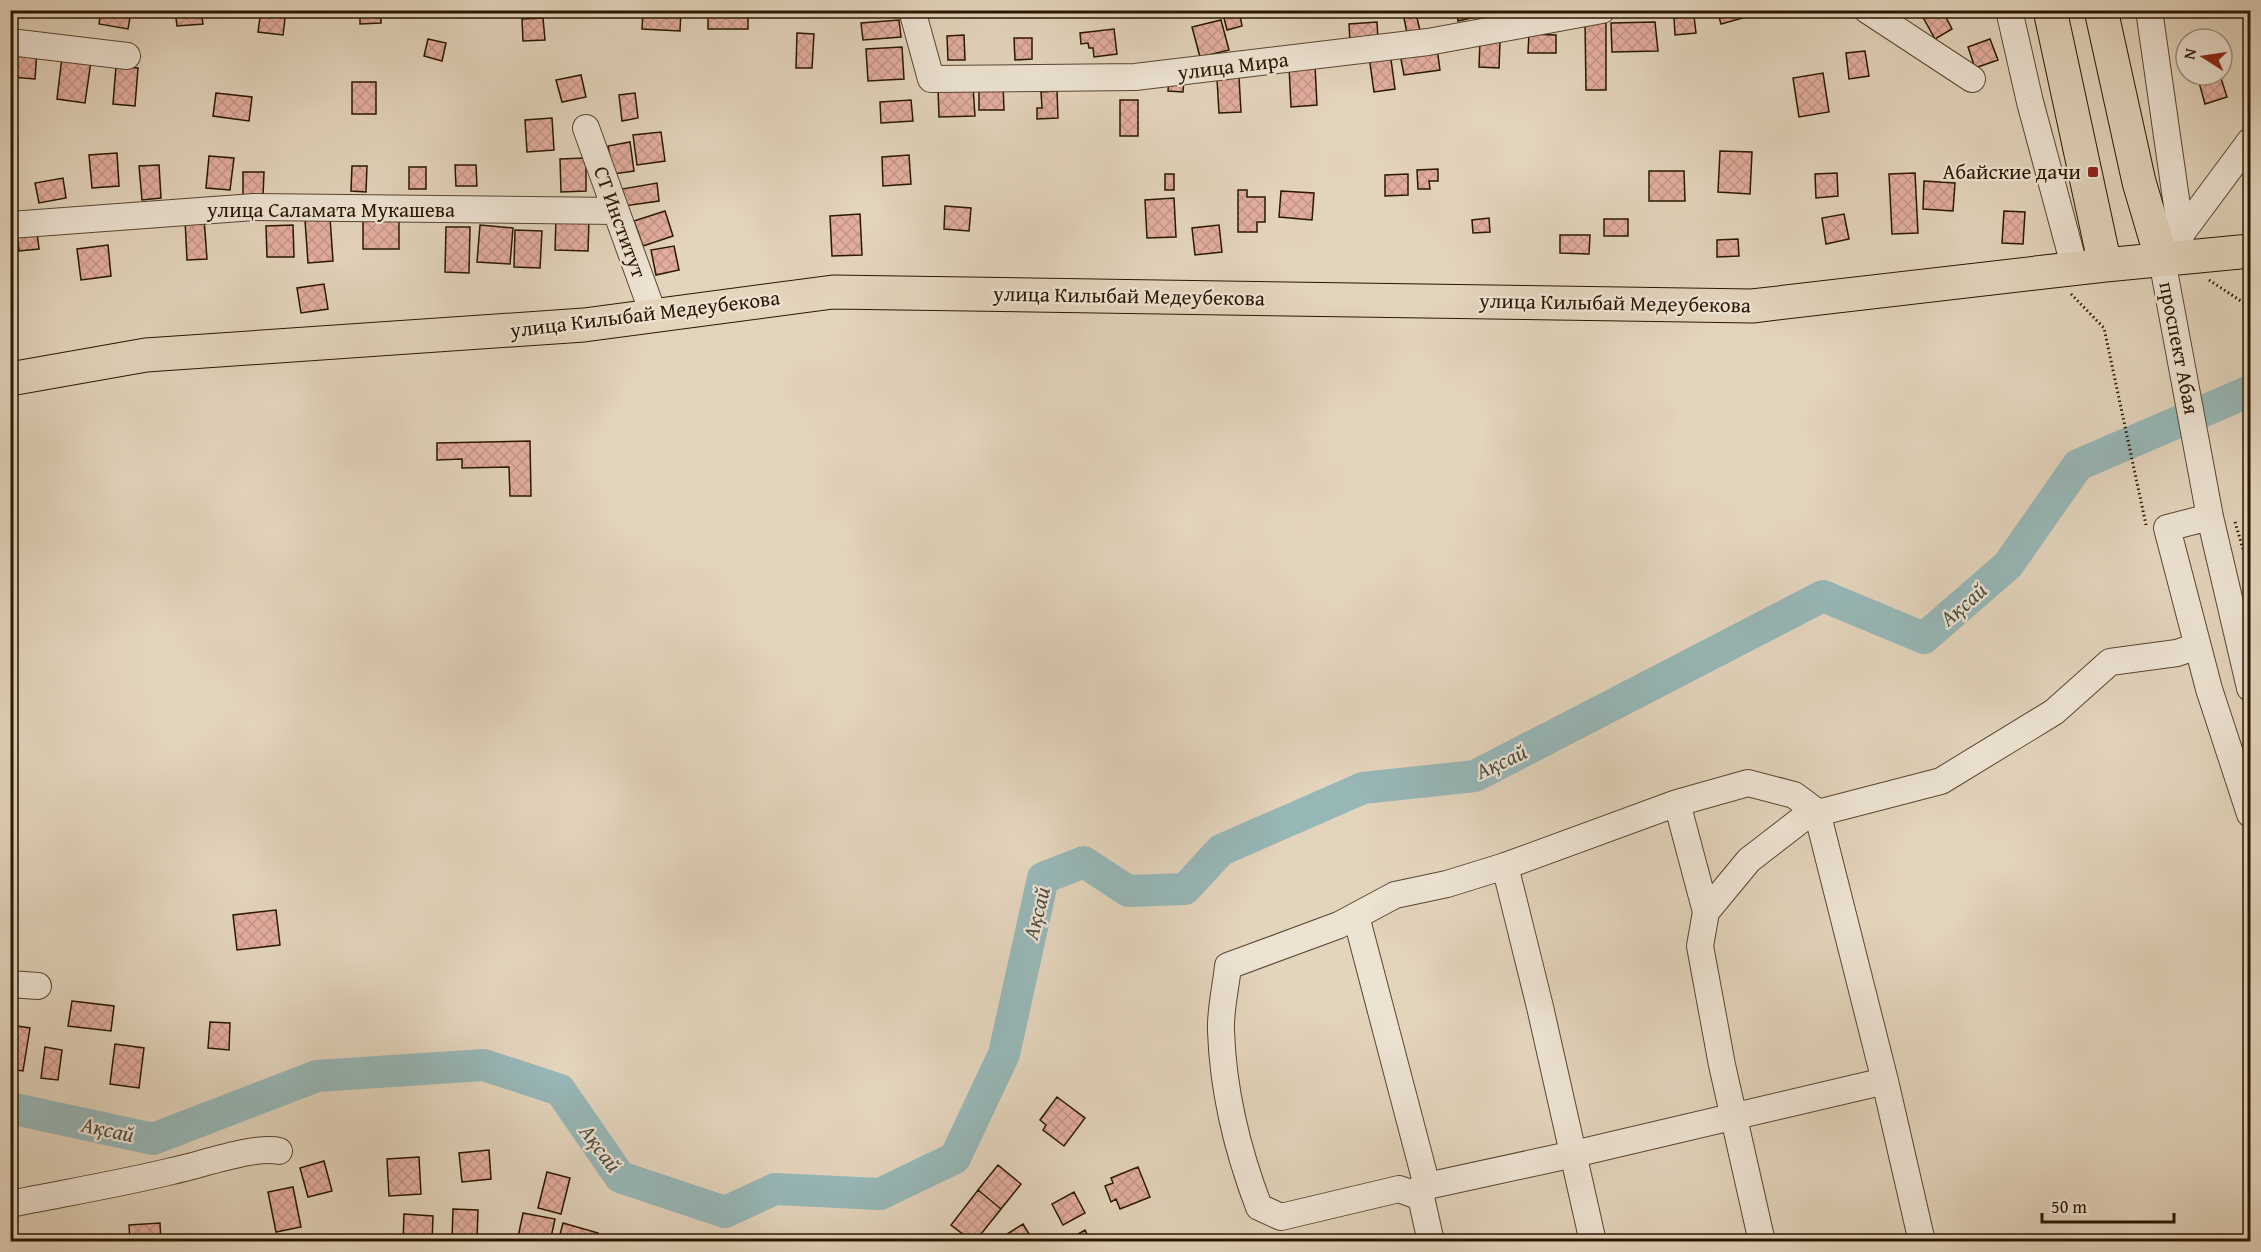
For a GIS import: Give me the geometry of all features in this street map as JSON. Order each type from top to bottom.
[{"type":"main road","points":[[2050,10],[2076,268]]},
{"type":"main road","name":"проспект Абая","points":[[2101,10],[2139,182],[2174,251]]},
{"type":"main road","name":"улица Килыбай Медеубекова","points":[[10,379],[146,355],[584,326],[833,292],[1752,306],[2076,268],[2174,251],[2250,251]]},
{"type":"street","name":"улица Мира","points":[[912,10],[931,79],[1135,77],[1428,42],[1602,10]]},
{"type":"street","points":[[1867,10],[1972,79]]},
{"type":"street","points":[[2008,10],[2030,102],[2076,268]]},
{"type":"street","points":[[2149,10],[2174,251]]},
{"type":"street","points":[[10,42],[127,56]]},
{"type":"street","name":"СТ Институт","points":[[586,128],[654,316]]},
{"type":"street","points":[[2174,251],[2250,141]]},
{"type":"street","name":"улица Саламата Мукашева","points":[[10,225],[254,207],[616,212]]},
{"type":"street","name":"проспект Абая","points":[[2174,251],[2174,316],[2221,516],[2250,687]]},
{"type":"street","points":[[2221,516],[2157,531],[2198,646],[2250,814]]},
{"type":"street","points":[[1706,912],[1749,860],[1806,816],[1941,781],[2054,712],[2110,662],[2177,653],[2198,646]]},
{"type":"street","points":[[1885,1081],[1574,1154],[1418,1189],[1399,1189],[1281,1217],[1259,1207],[1243,1166],[1230,1102],[1221,1030],[1228,966],[1329,929],[1395,895],[1447,884],[1505,867],[1677,803],[1748,783],[1794,795],[1817,812],[1885,1081],[1922,1242]]},
{"type":"street","points":[[1677,803],[1706,912],[1700,946],[1762,1242]]},
{"type":"street","points":[[1505,867],[1593,1242]]},
{"type":"street","points":[[1356,916],[1431,1242]]},
{"type":"street","points":[[10,984],[38,986]]},
{"type":"street","points":[[10,1204],[171,1172],[252,1151],[268,1148],[279,1152]]},
{"type":"path","points":[[2076,268],[2105,331],[2157,531]]},
{"type":"path","points":[[2236,298],[2250,307]]},
{"type":"path","points":[[2221,516],[2243,549]]},
{"type":"building","points":[[101,10],[131,12],[128,29],[99,24]]},
{"type":"building","points":[[175,10],[201,10],[203,24],[177,26]]},
{"type":"building","points":[[210,10],[238,10],[238,11],[211,16]]},
{"type":"building","points":[[261,10],[286,10],[283,35],[258,32]]},
{"type":"building","points":[[360,10],[381,10],[381,23],[360,24]]},
{"type":"building","points":[[643,10],[681,10],[680,31],[642,29]]},
{"type":"building","points":[[708,10],[748,10],[748,29],[708,29]]},
{"type":"building","points":[[1222,10],[1239,10],[1242,26],[1227,30]]},
{"type":"building","points":[[1415,10],[1420,30],[1407,33],[1403,13]]},
{"type":"building","points":[[1456,10],[1483,10],[1484,15],[1458,21]]},
{"type":"building","points":[[1717,10],[1756,10],[1757,14],[1721,24]]},
{"type":"building","points":[[1919,10],[1942,10],[1952,29],[1935,39]]},
{"type":"building","points":[[1694,16],[1696,33],[1675,35],[1674,18]]},
{"type":"building","points":[[543,18],[545,40],[523,41],[522,19]]},
{"type":"building","points":[[899,20],[901,37],[863,40],[861,23]]},
{"type":"building","points":[[1221,20],[1229,50],[1200,57],[1192,27]]},
{"type":"building","points":[[1377,22],[1378,39],[1350,42],[1349,24]]},
{"type":"building","points":[[1655,22],[1658,51],[1612,52],[1611,23]]},
{"type":"building","points":[[1585,23],[1606,23],[1606,90],[1586,90]]},
{"type":"building","points":[[1114,29],[1117,54],[1094,57],[1093,48],[1089,48],[1088,43],[1081,44],[1080,33]]},
{"type":"building","points":[[797,33],[814,34],[812,68],[796,68]]},
{"type":"building","points":[[1529,34],[1556,35],[1556,53],[1528,53]]},
{"type":"building","points":[[964,35],[965,60],[948,60],[947,36]]},
{"type":"building","points":[[1014,38],[1032,38],[1032,59],[1015,60]]},
{"type":"building","points":[[428,39],[446,43],[442,61],[424,56]]},
{"type":"building","points":[[1990,39],[1998,60],[1975,68],[1968,47]]},
{"type":"building","points":[[1480,41],[1500,42],[1499,68],[1479,67]]},
{"type":"building","points":[[902,47],[904,79],[868,81],[866,49]]},
{"type":"building","points":[[13,48],[37,50],[35,79],[11,77]]},
{"type":"building","points":[[1437,48],[1440,70],[1404,75],[1400,54]]},
{"type":"building","points":[[1865,51],[1869,76],[1849,79],[1846,53]]},
{"type":"building","points":[[1390,52],[1395,89],[1374,92],[1369,56]]},
{"type":"building","points":[[62,57],[91,61],[85,103],[57,99]]},
{"type":"building","points":[[1315,65],[1317,105],[1291,107],[1289,66]]},
{"type":"building","points":[[116,66],[138,68],[135,106],[113,104]]},
{"type":"building","points":[[1823,73],[1829,112],[1799,117],[1793,78]]},
{"type":"building","points":[[581,75],[586,97],[562,102],[556,80]]},
{"type":"building","points":[[1239,77],[1241,112],[1219,113],[1217,79]]},
{"type":"building","points":[[1169,80],[1184,81],[1183,92],[1168,91]]},
{"type":"building","points":[[352,82],[376,82],[376,114],[352,114]]},
{"type":"building","points":[[1003,84],[1004,110],[979,110],[979,85]]},
{"type":"building","points":[[973,87],[975,116],[939,117],[938,89]]},
{"type":"building","points":[[2200,87],[2224,87],[2227,97],[2205,104]]},
{"type":"building","points":[[1057,91],[1058,118],[1037,119],[1037,108],[1042,108],[1041,92]]},
{"type":"building","points":[[216,93],[252,97],[249,121],[213,116]]},
{"type":"building","points":[[635,93],[638,118],[622,121],[619,95]]},
{"type":"building","points":[[911,100],[913,121],[881,123],[880,102]]},
{"type":"building","points":[[1120,100],[1138,100],[1138,136],[1120,136]]},
{"type":"building","points":[[552,118],[554,150],[527,152],[525,120]]},
{"type":"building","points":[[661,132],[665,161],[637,165],[633,135]]},
{"type":"building","points":[[630,142],[634,171],[613,174],[608,146]]},
{"type":"building","points":[[1720,151],[1752,152],[1750,194],[1718,192]]},
{"type":"building","points":[[117,153],[119,186],[92,188],[89,155]]},
{"type":"building","points":[[909,155],[911,184],[883,186],[882,157]]},
{"type":"building","points":[[209,156],[234,158],[230,190],[206,188]]},
{"type":"building","points":[[586,158],[586,191],[561,192],[560,159]]},
{"type":"building","points":[[159,165],[161,198],[142,200],[139,166]]},
{"type":"building","points":[[455,165],[476,165],[477,186],[456,186]]},
{"type":"building","points":[[352,166],[367,166],[366,192],[351,191]]},
{"type":"building","points":[[409,167],[426,167],[426,189],[409,189]]},
{"type":"building","points":[[1438,169],[1438,181],[1429,181],[1430,189],[1418,189],[1417,170]]},
{"type":"building","points":[[1649,171],[1684,171],[1685,201],[1649,201]]},
{"type":"building","points":[[243,172],[264,172],[263,197],[243,197]]},
{"type":"building","points":[[1837,173],[1838,196],[1816,198],[1815,174]]},
{"type":"building","points":[[1915,173],[1918,233],[1892,234],[1889,174]]},
{"type":"building","points":[[1165,174],[1174,174],[1174,190],[1165,190]]},
{"type":"building","points":[[1408,174],[1408,195],[1385,196],[1385,175]]},
{"type":"building","points":[[63,178],[66,198],[39,203],[35,183]]},
{"type":"building","points":[[1924,181],[1955,183],[1953,211],[1923,209]]},
{"type":"building","points":[[657,183],[659,201],[624,206],[622,189]]},
{"type":"building","points":[[1238,190],[1247,190],[1247,197],[1265,197],[1265,222],[1257,222],[1257,232],[1238,232]]},
{"type":"building","points":[[1281,191],[1314,193],[1312,220],[1279,217]]},
{"type":"building","points":[[1174,198],[1176,237],[1147,238],[1145,200]]},
{"type":"building","points":[[945,206],[971,208],[969,231],[944,229]]},
{"type":"building","points":[[665,211],[673,236],[643,246],[634,221]]},
{"type":"building","points":[[2004,211],[2025,212],[2023,244],[2002,243]]},
{"type":"building","points":[[363,213],[399,213],[399,249],[363,249]]},
{"type":"building","points":[[860,214],[862,255],[832,256],[830,216]]},
{"type":"building","points":[[1844,214],[1849,239],[1826,244],[1822,218]]},
{"type":"building","points":[[204,218],[207,259],[187,260],[185,219]]},
{"type":"building","points":[[330,218],[333,261],[308,263],[305,220]]},
{"type":"building","points":[[556,218],[589,219],[588,251],[555,250]]},
{"type":"building","points":[[1489,218],[1490,232],[1473,233],[1472,220]]},
{"type":"building","points":[[1604,219],[1628,219],[1628,236],[1604,236]]},
{"type":"building","points":[[293,225],[294,257],[267,257],[266,226]]},
{"type":"building","points":[[480,225],[513,228],[510,264],[477,262]]},
{"type":"building","points":[[1219,225],[1222,252],[1195,255],[1192,228]]},
{"type":"building","points":[[446,227],[470,227],[469,273],[445,272]]},
{"type":"building","points":[[515,230],[542,231],[540,268],[514,267]]},
{"type":"building","points":[[37,232],[39,249],[19,251],[17,234]]},
{"type":"building","points":[[1560,235],[1590,235],[1589,254],[1560,253]]},
{"type":"building","points":[[1738,239],[1739,256],[1717,257],[1717,240]]},
{"type":"building","points":[[108,245],[111,276],[81,280],[77,249]]},
{"type":"building","points":[[674,246],[679,270],[656,275],[651,250]]},
{"type":"building","points":[[324,284],[328,309],[301,313],[297,288]]},
{"type":"building","points":[[530,441],[531,496],[510,496],[509,467],[462,468],[462,459],[437,460],[437,443]]},
{"type":"building","points":[[276,910],[280,945],[237,950],[233,915]]},
{"type":"building","points":[[72,1001],[114,1006],[111,1031],[68,1026]]},
{"type":"building","points":[[210,1022],[230,1023],[229,1050],[208,1048]]},
{"type":"building","points":[[10,1025],[30,1028],[23,1071],[10,1069]]},
{"type":"building","points":[[115,1044],[144,1048],[139,1088],[110,1084]]},
{"type":"building","points":[[45,1047],[62,1050],[58,1080],[41,1078]]},
{"type":"building","points":[[1057,1097],[1085,1118],[1064,1146],[1043,1130],[1046,1125],[1040,1120]]},
{"type":"building","points":[[489,1150],[491,1179],[462,1182],[459,1153]]},
{"type":"building","points":[[419,1157],[421,1194],[389,1196],[387,1159]]},
{"type":"building","points":[[324,1161],[332,1191],[308,1197],[300,1168]]},
{"type":"building","points":[[998,1165],[1021,1184],[1001,1209],[978,1190]]},
{"type":"building","points":[[1138,1167],[1150,1197],[1120,1209],[1116,1199],[1111,1202],[1105,1186],[1113,1183],[1111,1178]]},
{"type":"building","points":[[547,1172],[570,1178],[561,1214],[538,1208]]},
{"type":"building","points":[[293,1187],[301,1227],[276,1232],[268,1192]]},
{"type":"building","points":[[978,1190],[1001,1209],[977,1239],[970,1234],[968,1238],[951,1225]]},
{"type":"building","points":[[1074,1192],[1085,1213],[1063,1225],[1052,1204]]},
{"type":"building","points":[[453,1209],[478,1210],[477,1240],[452,1239]]},
{"type":"building","points":[[523,1213],[555,1219],[550,1242],[517,1242]]},
{"type":"building","points":[[404,1214],[433,1216],[432,1242],[403,1242]]},
{"type":"building","points":[[160,1223],[161,1242],[130,1242],[129,1225]]},
{"type":"building","points":[[563,1223],[598,1233],[595,1242],[558,1242]]},
{"type":"building","points":[[1023,1224],[1034,1242],[1008,1242],[1004,1236]]},
{"type":"building","points":[[1085,1230],[1091,1242],[1064,1242]]},
{"type":"building","points":[[23,1235],[23,1242],[10,1242],[10,1236]]},
{"type":"building","points":[[228,1238],[229,1242],[194,1242]]},
{"type":"building","points":[[922,1238],[923,1242],[904,1242]]},
{"type":"waterway","name":"Ақсай","points":[[10,1108],[153,1139],[317,1076],[484,1065],[560,1090],[620,1177],[725,1212],[775,1189],[880,1194],[955,1158],[1004,1054],[1043,878],[1084,862],[1128,891],[1185,889],[1221,850],[1363,788],[1475,776],[1823,596],[1924,638],[2008,565],[2078,465],[2250,391]]},
{"type":"place","name":"Абайские дачи","points":[[2093,172]]}]
